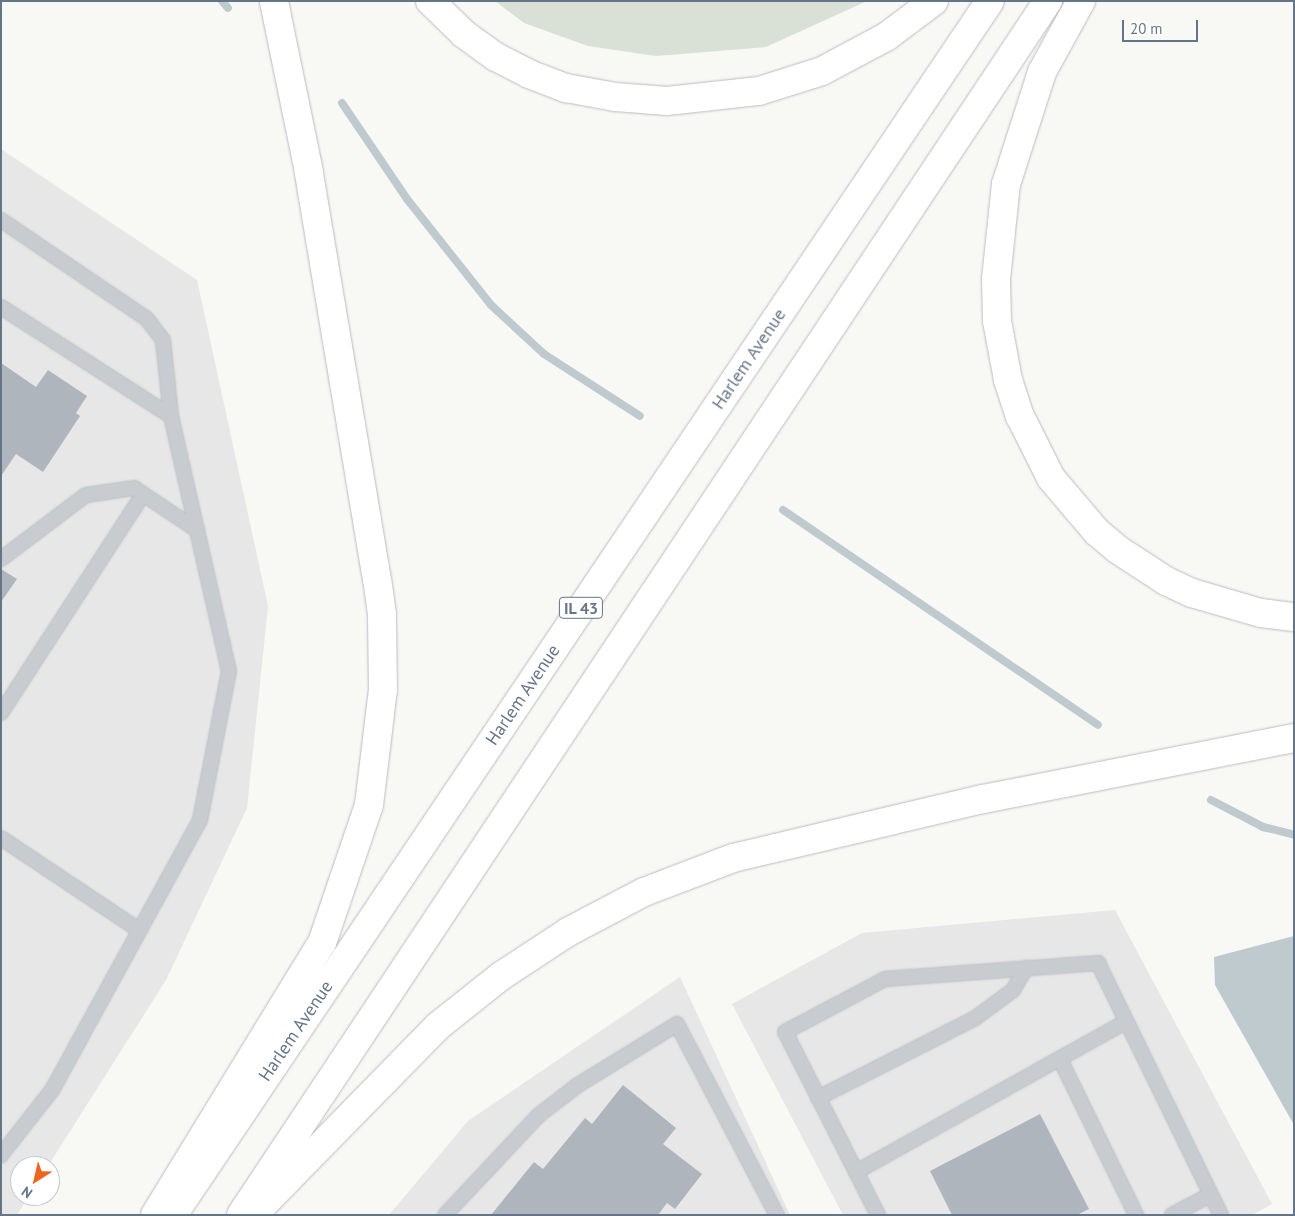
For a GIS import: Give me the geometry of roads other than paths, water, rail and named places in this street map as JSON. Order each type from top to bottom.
[{"type":"main road","points":[[155,1215],[322,943],[369,805],[383,690],[382,614],[377,580],[309,172],[274,1]]},
{"type":"main road","points":[[430,1],[472,40],[496,57],[529,74],[566,88],[615,97],[667,101],[759,91],[822,71],[886,37],[934,1]]},
{"type":"main road","name":"Harlem Avenue","points":[[172,1215],[990,1]]},
{"type":"main road","points":[[241,1215],[1048,1]]},
{"type":"main road","points":[[1081,1],[1042,72],[1006,184],[996,279],[997,321],[1008,380],[1020,416],[1051,478],[1097,532],[1116,549],[1166,581],[1192,593],[1261,613],[1294,617]]},
{"type":"main road","points":[[252,1215],[438,1026],[501,976],[568,932],[644,892],[743,856],[983,799],[1294,738]]},
{"type":"lane","points":[[1,220],[147,319],[164,340],[171,416],[229,671],[200,820],[52,1090],[1,1155]]},
{"type":"lane","points":[[1,307],[171,416]]},
{"type":"lane","points":[[1,559],[86,495],[134,488],[197,530]]},
{"type":"lane","points":[[1,713],[144,494]]},
{"type":"lane","points":[[1,838],[139,930]]},
{"type":"lane","points":[[878,1215],[784,1032],[885,979],[1098,963],[1221,1215]]},
{"type":"lane","points":[[818,1098],[974,1019],[1013,990],[1026,968]]},
{"type":"lane","points":[[856,1172],[1126,1022]]},
{"type":"lane","points":[[445,1215],[539,1115],[578,1085],[677,1024],[777,1215]]},
{"type":"lane","points":[[1060,1059],[1136,1215]]},
{"type":"lane","points":[[1172,1215],[1210,1195]]},
{"type":"waterway","points":[[222,1],[228,8]]},
{"type":"waterway","points":[[342,103],[407,199],[491,305],[544,354],[640,416]]},
{"type":"waterway","points":[[783,510],[1098,725]]},
{"type":"waterway","points":[[1211,800],[1263,827],[1294,835]]}]
